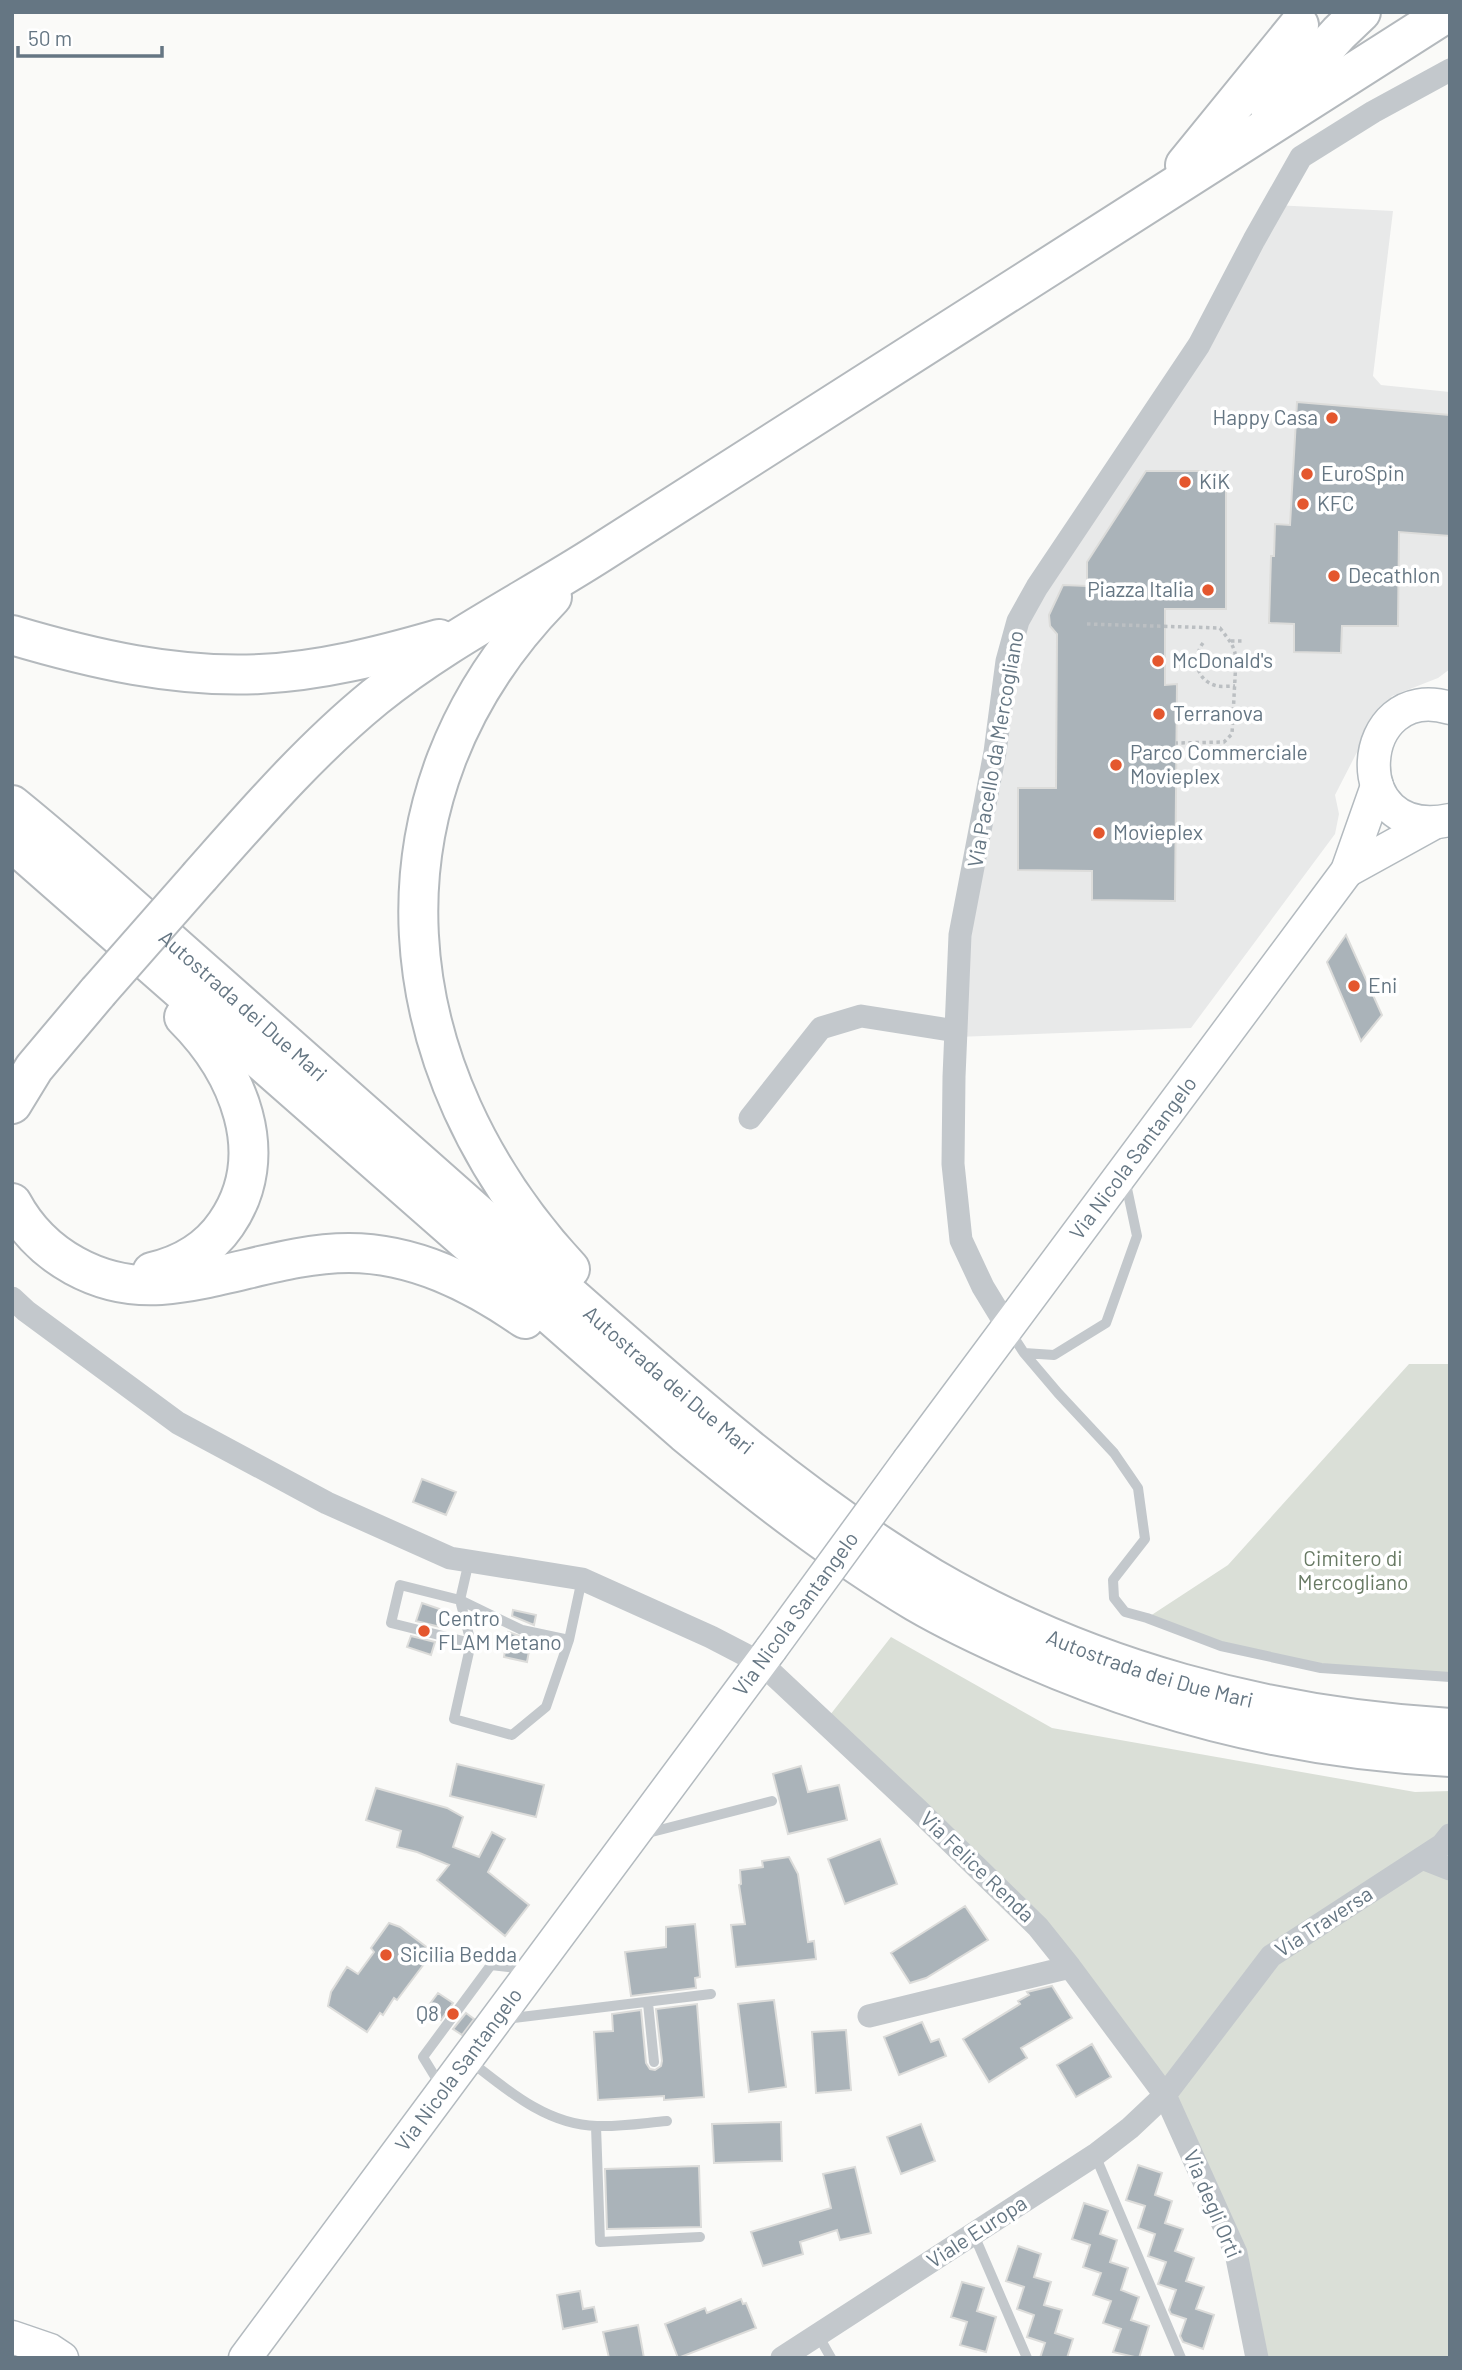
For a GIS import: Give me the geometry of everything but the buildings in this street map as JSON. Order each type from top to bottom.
[{"type":"highway","points":[[1217,158],[1263,117],[1361,12]]},
{"type":"highway","points":[[12,1104],[26,1078],[98,992],[279,787],[345,722],[407,673],[477,627],[600,553],[1448,12]]},
{"type":"highway","points":[[1143,205],[1192,158],[1298,25]]},
{"type":"highway","points":[[600,553],[535,615],[498,660],[466,712],[440,777],[420,869],[417,930],[424,993],[443,1064],[475,1135],[509,1193],[539,1234],[589,1290],[848,1511],[934,1579]]},
{"type":"highway","points":[[12,635],[113,662],[191,673],[261,674],[353,662],[477,627]]},
{"type":"highway","name":"Autostrada dei Due Mari","points":[[12,805],[641,1358],[821,1503],[934,1579],[998,1613],[1069,1644],[1169,1680],[1266,1705],[1327,1717],[1450,1728]]},
{"type":"highway","name":"Autostrada dei Due Mari","points":[[12,842],[621,1379],[750,1486],[817,1537],[918,1603],[982,1637],[1087,1683],[1197,1718],[1258,1733],[1359,1749],[1450,1757]]},
{"type":"highway","points":[[12,863],[193,1026],[223,1068],[243,1109],[248,1143],[248,1172],[244,1190],[223,1229],[194,1255],[175,1265],[135,1276],[108,1278]]},
{"type":"highway","points":[[12,1203],[23,1222],[47,1249],[84,1272],[135,1284],[185,1282],[293,1258],[351,1253],[403,1259],[439,1271],[501,1302],[542,1332],[741,1499],[808,1550],[859,1584],[910,1615],[976,1648],[1030,1668],[1087,1683]]},
{"type":"main road","name":"Via Nicola Santangelo","points":[[1442,821],[1416,821],[1399,814],[1386,802],[1377,786],[1372,768],[1374,750],[1381,733],[1393,719],[1408,709],[1443,703]]},
{"type":"main road","name":"Via Nicola Santangelo","points":[[245,2358],[909,1460],[1016,1340],[1123,1173],[1347,872],[1377,786]]},
{"type":"main road","name":"Via Nicola Santangelo","points":[[1347,872],[1442,821]]},
{"type":"main road","points":[[222,2358],[256,2328],[273,2319],[273,2340],[268,2358]]},
{"type":"main road","points":[[12,2339],[33,2358]]},
{"type":"main road","points":[[12,2339],[50,2350],[62,2358]]},
{"type":"street","name":"Via Pacello da Mercogliano","points":[[1016,1340],[983,1287],[961,1240],[953,1164],[960,936],[995,752],[1007,661],[1018,621],[1037,587],[1199,345],[1301,157],[1373,112],[1450,70]]},
{"type":"street","points":[[750,1118],[821,1028],[861,1016],[956,1031]]},
{"type":"street","name":"Via Felice Renda","points":[[12,1298],[178,1423],[327,1503],[450,1558],[582,1579],[711,1637],[766,1656],[1038,1927],[1165,2095]]},
{"type":"street","name":"Via Traversa","points":[[1165,2095],[1271,1955],[1446,1840]]},
{"type":"street","points":[[1422,1858],[1450,1869]]},
{"type":"street","points":[[869,2017],[1070,1967]]},
{"type":"street","name":"Viale Europa","points":[[782,2358],[1095,2155],[1130,2128],[1165,2095]]},
{"type":"street","name":"Via degli Orti","points":[[1165,2095],[1236,2253],[1257,2358]]},
{"type":"lane","points":[[1016,1340],[1054,1355],[1106,1323],[1137,1236],[1123,1173]]},
{"type":"lane","points":[[1016,1340],[1058,1393],[1114,1453],[1138,1488],[1145,1539],[1113,1580],[1114,1598],[1125,1612],[1221,1646],[1321,1668],[1450,1677]]},
{"type":"lane","points":[[469,1561],[460,1600],[471,1643],[454,1719],[512,1735],[546,1707],[569,1640],[582,1579]]},
{"type":"lane","points":[[471,1643],[391,1623],[400,1585],[460,1600],[522,1630],[569,1640]]},
{"type":"lane","points":[[632,1837],[772,1801]]},
{"type":"lane","points":[[444,2091],[423,2057],[453,2014],[491,1965],[533,1970]]},
{"type":"lane","points":[[496,2020],[711,1994]]},
{"type":"lane","points":[[648,2003],[654,2062]]},
{"type":"lane","points":[[468,2059],[506,2089],[544,2113],[567,2122],[596,2126],[667,2121]]},
{"type":"lane","points":[[596,2126],[600,2242],[700,2237]]},
{"type":"lane","points":[[1095,2155],[1181,2358]]},
{"type":"lane","points":[[974,2235],[1027,2358]]},
{"type":"lane","points":[[818,2335],[831,2358]]},
{"type":"path","points":[[1087,624],[1220,628],[1231,641],[1236,649],[1230,738],[1224,742],[1176,743]]},
{"type":"path","points":[[1231,641],[1245,641]]},
{"type":"path","points":[[1203,643],[1198,649],[1196,659],[1203,678],[1217,686],[1235,686]]},
{"type":"shaded area","points":[[1274,205],[1393,211],[1373,376],[1381,385],[1450,392],[1450,669],[1438,678],[1392,696],[1376,715],[1335,795],[1339,814],[1335,834],[1191,1028],[956,1037],[1018,621]]},
{"type":"green space","name":"Cimitero di Mercogliano","points":[[1409,1364],[1450,1364],[1450,1677],[1321,1668],[1221,1646],[1147,1618],[1228,1565]]},
{"type":"green space","points":[[891,1637],[1052,1728],[1415,1792],[1450,1791],[1450,2358],[1266,2358],[1175,2101],[1056,1935],[830,1715]]},
{"type":"place","name":"Happy Casa","points":[[1332,418]]},
{"type":"place","name":"EuroSpin","points":[[1307,474]]},
{"type":"place","name":"KiK","points":[[1185,482]]},
{"type":"place","name":"KFC","points":[[1303,504]]},
{"type":"place","name":"Decathlon","points":[[1334,576]]},
{"type":"place","name":"Piazza Italia","points":[[1208,590]]},
{"type":"place","name":"McDonald's","points":[[1158,661]]},
{"type":"place","name":"Terranova","points":[[1159,714]]},
{"type":"place","name":"Parco Commerciale Movieplex","points":[[1116,765]]},
{"type":"place","name":"Movieplex","points":[[1099,833]]},
{"type":"place","name":"Eni","points":[[1354,986]]},
{"type":"place","name":"Centro FLAM Metano","points":[[424,1631]]},
{"type":"place","name":"Sicilia Bedda","points":[[386,1955]]},
{"type":"place","name":"Q8","points":[[453,2014]]}]
